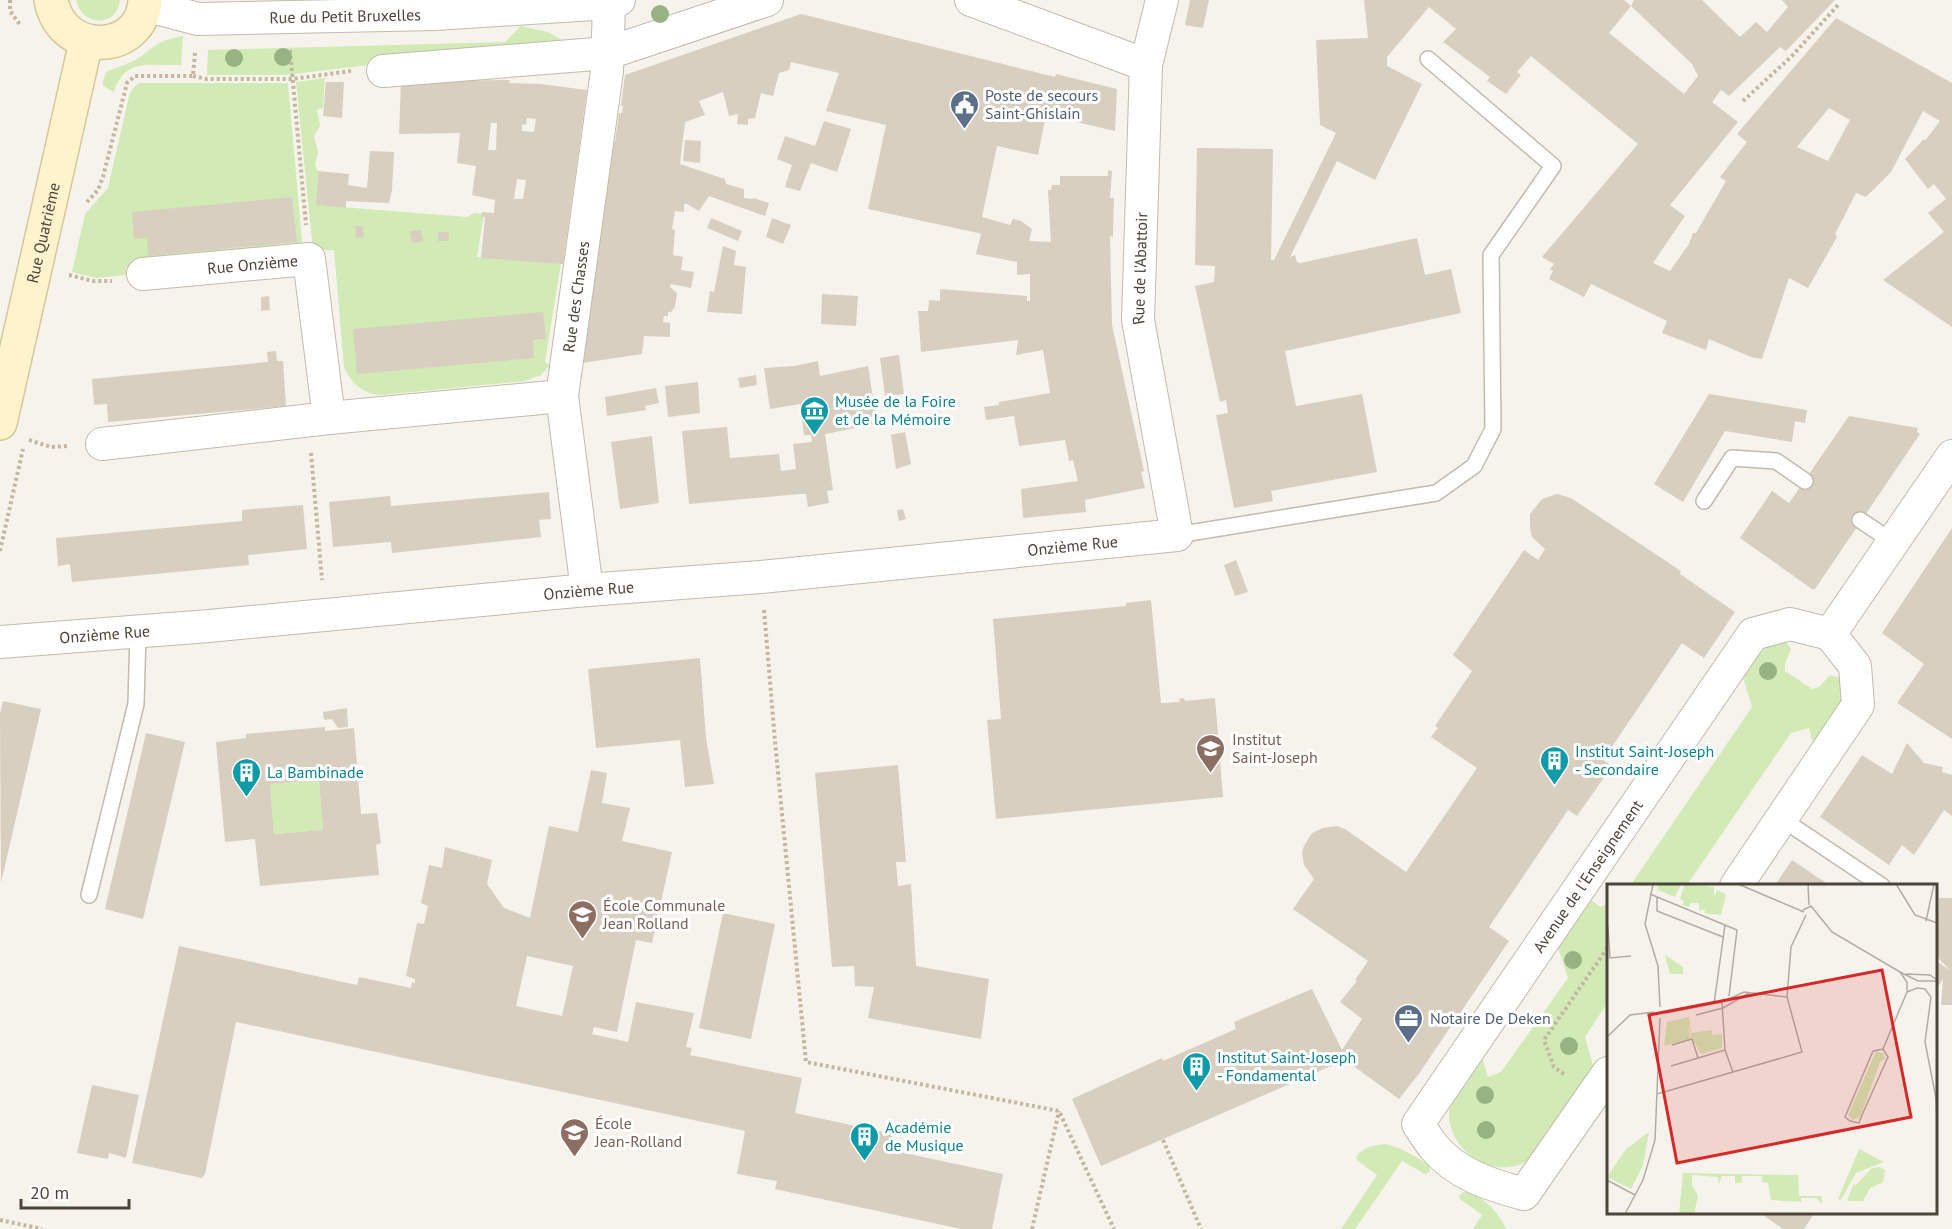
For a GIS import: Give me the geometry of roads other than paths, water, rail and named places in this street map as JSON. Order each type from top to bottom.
[{"type":"street","points":[[51,0],[53,12],[62,26],[74,37],[86,42],[103,43],[119,39],[129,32],[140,20],[145,3]]},
{"type":"street","points":[[383,71],[608,53],[767,0]]},
{"type":"street","points":[[971,0],[1146,65]]},
{"type":"street","name":"Rue de l'Abattoir","points":[[1162,0],[1146,65],[1138,320],[1177,535]]},
{"type":"street","name":"Rue des Chasses","points":[[587,590],[562,396],[614,2]]},
{"type":"street","name":"Rue du Petit Bruxelles","points":[[145,3],[198,19],[435,14],[544,4],[614,2]]},
{"type":"street","name":"Rue Quatrième","points":[[13,430],[86,42]]},
{"type":"street","name":"Rue Onzième","points":[[143,274],[309,259],[318,419]]},
{"type":"street","points":[[102,444],[318,419],[562,396]]},
{"type":"street","points":[[1738,884],[1858,705],[1855,666],[1830,634],[1952,456]]},
{"type":"street","name":"Onzième Rue","points":[[0,642],[138,632],[587,590],[761,577],[1177,535]]},
{"type":"street","name":"Avenue de l'Enseignement","points":[[1607,1074],[1524,1194],[1488,1184],[1456,1168],[1434,1147],[1418,1124],[1753,634],[1790,624],[1830,634]]},
{"type":"lane","points":[[1177,535],[1436,493],[1474,466],[1493,429],[1491,255],[1553,166],[1428,59]]},
{"type":"lane","points":[[1704,501],[1732,458],[1776,461],[1804,481]]},
{"type":"lane","points":[[1860,520],[1893,542]]},
{"type":"lane","points":[[89,895],[136,704],[138,632]]},
{"type":"lane","points":[[1782,819],[1880,884]]},
{"type":"place","name":"Poste de secours Saint-Ghislain","points":[[964,130]]},
{"type":"place","name":"Musée de la Foire et de la Mémoire","points":[[814,436]]},
{"type":"place","name":"Institut Saint-Joseph","points":[[1211,774]]},
{"type":"place","name":"Institut Saint-Joseph - Secondaire","points":[[1554,786]]},
{"type":"place","name":"La Bambinade","points":[[246,798]]},
{"type":"place","name":"École Communale Jean Rolland","points":[[582,940]]},
{"type":"place","name":"Notaire De Deken","points":[[1409,1044]]},
{"type":"place","name":"Institut Saint-Joseph - Fondamental","points":[[1196,1092]]},
{"type":"place","name":"École Jean-Rolland","points":[[574,1158]]},
{"type":"place","name":"Académie de Musique","points":[[864,1162]]}]
